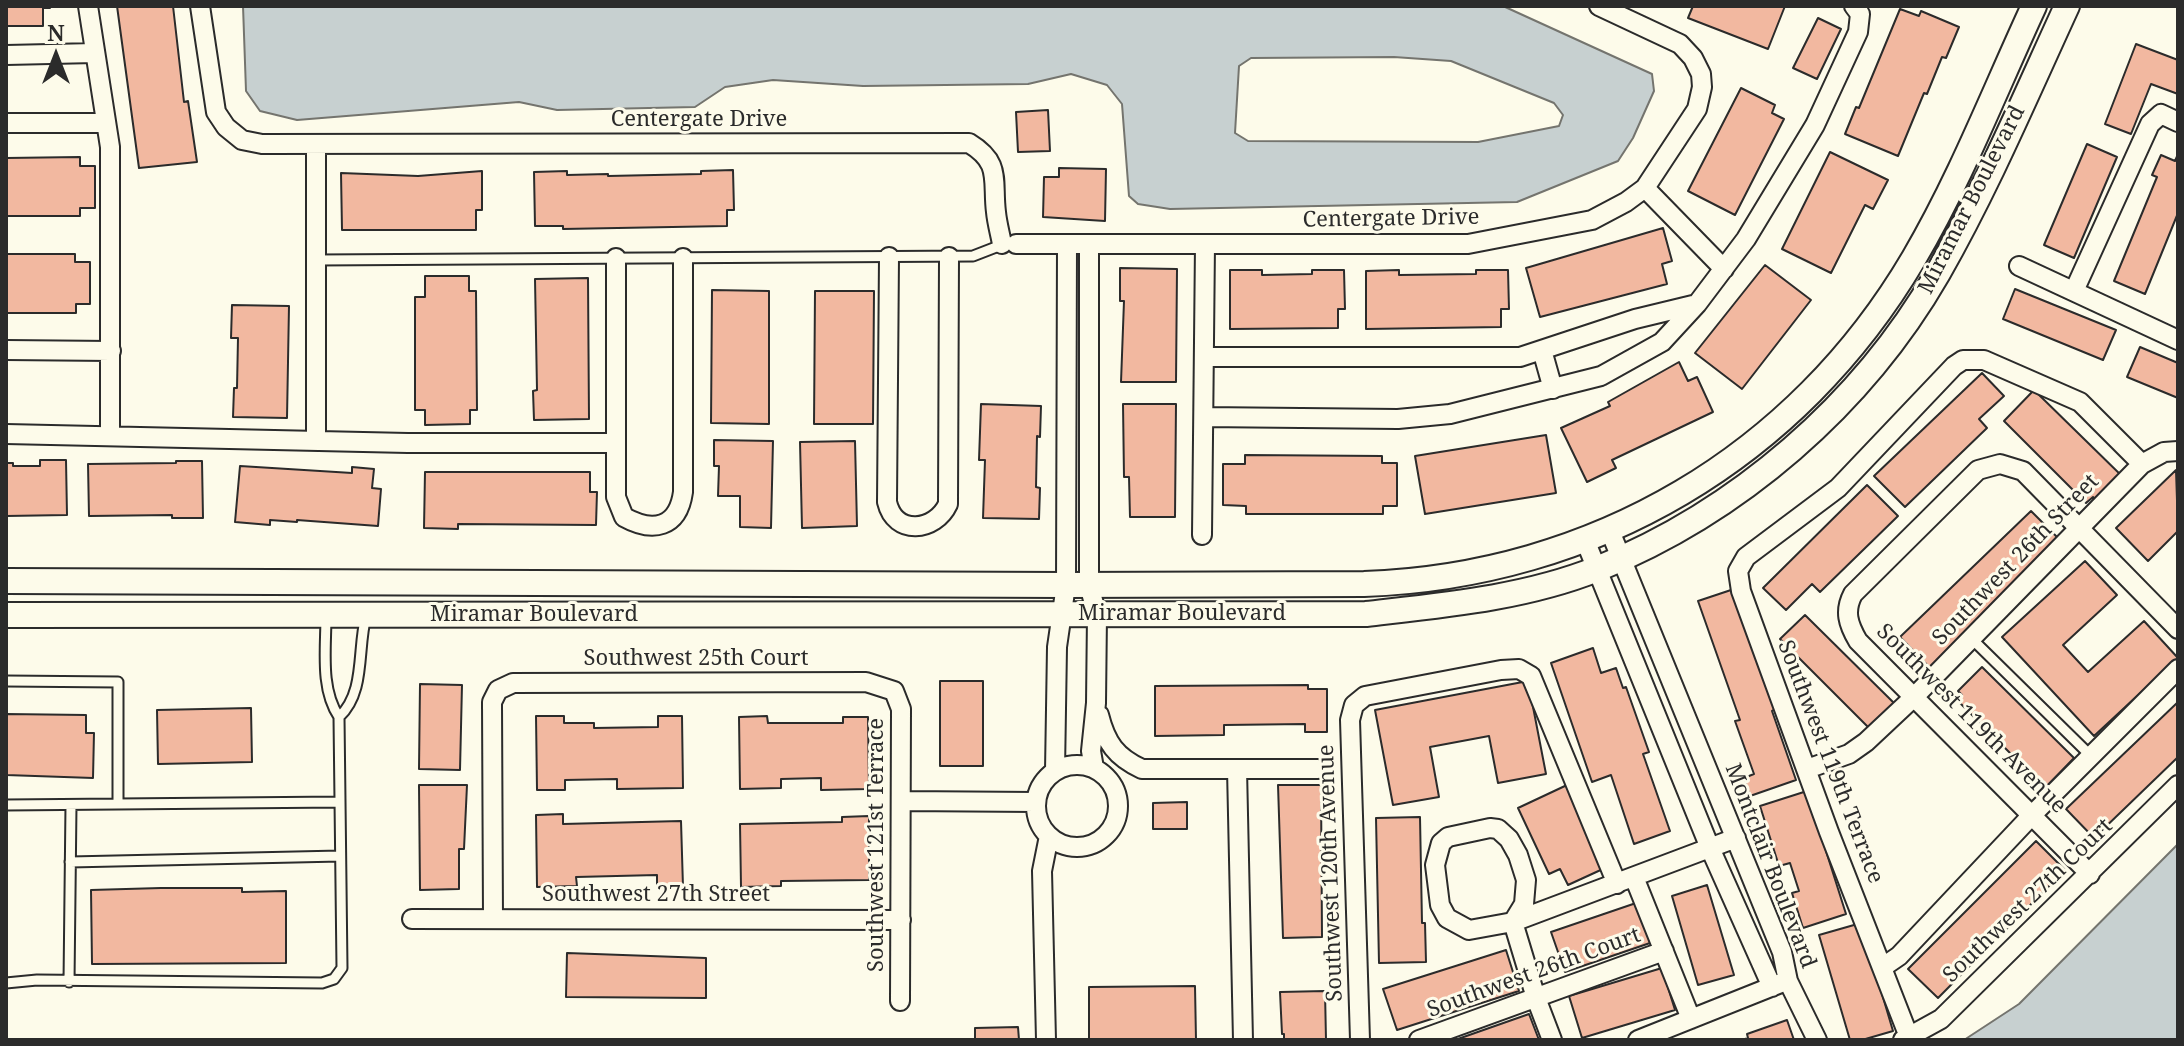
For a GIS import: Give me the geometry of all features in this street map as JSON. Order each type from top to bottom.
[{"type":"street","points":[[88,6],[110,147],[110,435]]},
{"type":"street","name":"Centergate Drive","points":[[200,6],[216,112],[226,127],[242,140],[262,144],[969,143],[983,152],[992,164],[1009,244],[1468,244],[1592,220],[1645,188],[1701,99],[1701,74],[1693,58],[1680,44],[1599,6]]},
{"type":"street","points":[[1204,417],[1398,419],[1450,414],[1601,376],[1662,342],[1697,304],[1746,239],[1815,125],[1858,32],[1860,14],[1854,6]]},
{"type":"street","name":"Miramar Boulevard","points":[[6,615],[326,615],[356,602],[1078,585],[1409,582],[1475,572],[1585,540],[1610,531],[1681,495],[1735,457],[1781,420],[1853,348],[1885,304],[1938,214],[2034,6]]},
{"type":"street","name":"Miramar Boulevard","points":[[6,581],[356,602],[1097,615],[1366,614],[1475,602],[1596,569],[1669,534],[1717,505],[1766,471],[1843,402],[1910,318],[1944,262],[1972,211],[2067,6]]},
{"type":"street","points":[[6,55],[95,53]]},
{"type":"street","points":[[2074,291],[2150,124],[2161,114],[2178,122]]},
{"type":"street","points":[[6,123],[106,123]]},
{"type":"street","points":[[316,144],[316,441]]},
{"type":"street","points":[[1645,188],[1724,269]]},
{"type":"street","points":[[1067,244],[1067,365],[1078,585],[1097,615],[1096,703],[1091,751],[1094,768]]},
{"type":"street","points":[[1055,771],[1057,647],[1062,614],[1078,585],[1088,365],[1089,244]]},
{"type":"street","points":[[1202,535],[1205,244]]},
{"type":"street","points":[[889,257],[887,502],[889,514],[899,523],[914,527],[936,519],[948,504],[949,257]]},
{"type":"street","points":[[616,258],[616,497],[624,517],[650,528],[664,524],[682,502],[683,258]]},
{"type":"street","points":[[2019,266],[2178,340]]},
{"type":"street","points":[[1204,357],[1520,357],[1635,319],[1697,304]]},
{"type":"street","points":[[6,350],[111,351]]},
{"type":"street","points":[[1542,350],[1553,389]]},
{"type":"street","name":"Southwest 119th Terrace","points":[[1906,1038],[1883,967],[1741,591],[1738,571],[1746,557],[1838,488],[1963,360],[1984,360],[2080,402],[2142,464]]},
{"type":"street","points":[[1067,365],[1088,365]]},
{"type":"street","points":[[6,434],[316,441],[616,443]]},
{"type":"street","name":"Southwest 26th Street","points":[[1807,769],[1849,754],[1866,742],[1972,639],[2142,464],[2164,452],[2178,451]]},
{"type":"street","name":"Southwest 119th Avenue","points":[[2080,529],[2023,471],[2000,464],[1978,470],[1853,594],[1848,603],[1850,628],[1858,641],[2090,874]]},
{"type":"street","points":[[2080,529],[2178,629]]},
{"type":"street","name":"Montclair Boulevard","points":[[1610,531],[1782,952],[1780,984]]},
{"type":"street","name":"Montclair Boulevard","points":[[1585,540],[1710,848],[1780,984],[1817,1040]]},
{"type":"street","name":"Southwest 120th Avenue","points":[[1360,1040],[1350,720],[1354,705],[1365,696],[1501,670],[1519,669],[1531,676],[1626,881]]},
{"type":"street","points":[[1883,967],[1899,956],[2032,815],[2178,669]]},
{"type":"street","name":"Southwest 25th Court","points":[[493,918],[492,702],[498,690],[513,683],[866,682],[894,691]]},
{"type":"street","name":"Southwest 121st Terrace","points":[[894,691],[901,709],[900,1001]]},
{"type":"street","points":[[1096,703],[1104,737],[1114,752],[1142,769],[1318,769]]},
{"type":"street","points":[[1656,717],[1682,706]]},
{"type":"street","points":[[1081,764],[1094,768],[1114,785],[1119,810],[1108,834],[1098,842],[1086,846],[1060,843],[1041,826],[1036,802],[1045,779],[1067,766],[1081,764]]},
{"type":"street","points":[[1114,785],[1142,769]]},
{"type":"street","points":[[1237,769],[1243,1040]]},
{"type":"street","name":"Southwest 27th Court","points":[[1906,1038],[1941,1019],[2178,785]]},
{"type":"street","points":[[902,801],[1036,802]]},
{"type":"street","points":[[1552,1040],[1513,922],[1524,904],[1526,880],[1509,839],[1498,829],[1490,828],[1448,837],[1441,843],[1435,865],[1440,905],[1447,918],[1469,930],[1513,922],[1736,838]]},
{"type":"street","points":[[1046,1040],[1042,871],[1049,836]]},
{"type":"street","points":[[1626,881],[1664,951],[1691,1019]]},
{"type":"street","name":"Southwest 27th Street","points":[[412,919],[901,920]]},
{"type":"street","name":"Southwest 26th Court","points":[[1419,1040],[1664,951]]},
{"type":"street","points":[[1640,1040],[1780,984]]},
{"type":"lane","points":[[317,260],[949,257],[984,254],[1009,244]]},
{"type":"lane","points":[[339,717],[350,707],[355,696],[361,638],[356,602]]},
{"type":"lane","points":[[6,983],[37,980],[322,983],[334,979],[342,968],[339,717],[329,703],[326,615]]},
{"type":"lane","points":[[1972,639],[2091,756]]},
{"type":"lane","points":[[6,681],[118,682],[118,804]]},
{"type":"lane","points":[[6,805],[340,802]]},
{"type":"lane","points":[[69,982],[71,805]]},
{"type":"lane","points":[[70,862],[340,856]]},
{"type":"shaded area","points":[[243,6],[1503,6],[1652,74],[1654,91],[1633,138],[1618,161],[1517,202],[1170,209],[1138,204],[1129,196],[1122,104],[1107,85],[1071,74],[1028,84],[863,86],[773,80],[725,87],[695,107],[557,110],[519,102],[297,120],[260,111],[246,91]],"holes":[[[1394,57],[1451,61],[1554,103],[1563,115],[1559,126],[1478,142],[1248,141],[1235,133],[1239,66],[1251,58]]]},
{"type":"shaded area","points":[[2178,844],[2178,1040],[1964,1040],[2019,1004]]},
{"type":"building","points":[[6,6],[50,8],[43,8],[43,26],[6,26]]},
{"type":"building","points":[[117,6],[173,6],[184,102],[188,101],[197,162],[139,168]]},
{"type":"building","points":[[1693,6],[1785,6],[1768,49],[1688,18]]},
{"type":"building","points":[[1900,9],[1919,16],[1921,11],[1959,27],[1946,58],[1942,57],[1927,94],[1924,93],[1898,156],[1845,134]]},
{"type":"building","points":[[1818,18],[1841,29],[1817,79],[1793,68]]},
{"type":"building","points":[[2136,44],[2178,60],[2178,94],[2151,84],[2131,134],[2105,124]]},
{"type":"building","points":[[1741,88],[1775,105],[1772,113],[1784,119],[1735,215],[1688,191]]},
{"type":"building","points":[[1048,110],[1050,151],[1018,152],[1016,112]]},
{"type":"building","points":[[2087,144],[2117,157],[2074,258],[2044,245]]},
{"type":"building","points":[[1830,152],[1888,180],[1873,209],[1865,205],[1831,273],[1782,249]]},
{"type":"building","points":[[2178,154],[2178,213],[2145,294],[2114,281],[2157,177],[2152,175],[2161,155],[2175,161]]},
{"type":"building","points":[[80,157],[80,166],[95,166],[95,208],[80,208],[80,216],[6,216],[6,158]]},
{"type":"building","points":[[1059,168],[1106,169],[1105,221],[1043,217],[1044,177],[1059,177]]},
{"type":"building","points":[[733,170],[734,210],[727,210],[727,226],[563,229],[563,226],[535,226],[534,172],[567,171],[567,175],[608,176],[701,174],[701,171]]},
{"type":"building","points":[[482,171],[482,210],[476,210],[476,230],[342,230],[341,173],[418,176]]},
{"type":"building","points":[[1663,228],[1672,261],[1662,264],[1667,284],[1540,317],[1526,268]]},
{"type":"building","points":[[6,254],[75,254],[75,262],[90,262],[90,304],[76,304],[76,313],[6,313]]},
{"type":"building","points":[[1765,265],[1811,300],[1742,389],[1695,353]]},
{"type":"building","points":[[1120,268],[1177,269],[1176,382],[1121,382],[1124,301],[1120,301]]},
{"type":"building","points":[[1230,270],[1262,270],[1262,275],[1344,270],[1345,309],[1338,309],[1338,328],[1230,329]]},
{"type":"building","points":[[1399,270],[1399,275],[1476,274],[1476,270],[1508,270],[1509,309],[1501,309],[1501,327],[1366,329],[1366,271]]},
{"type":"building","points":[[425,276],[469,276],[469,291],[476,291],[477,410],[470,410],[470,424],[425,425],[425,410],[415,410],[415,297],[425,297]]},
{"type":"building","points":[[588,278],[589,419],[534,420],[533,391],[537,390],[535,279]]},
{"type":"building","points":[[2015,289],[2116,330],[2103,360],[2003,319]]},
{"type":"building","points":[[712,290],[769,291],[769,424],[711,423]]},
{"type":"building","points":[[815,291],[874,291],[873,424],[814,424]]},
{"type":"building","points":[[232,305],[289,306],[287,418],[233,417],[238,338],[231,338]]},
{"type":"building","points":[[2140,347],[2178,363],[2178,398],[2127,377]]},
{"type":"building","points":[[1679,362],[1688,381],[1697,377],[1713,412],[1612,460],[1616,468],[1587,482],[1561,428],[1610,406],[1608,402]]},
{"type":"building","points":[[1982,373],[2004,396],[1979,419],[1987,428],[1905,507],[1874,476]]},
{"type":"building","points":[[2034,390],[2126,480],[2101,505],[2093,497],[2086,503],[2004,421]]},
{"type":"building","points":[[981,404],[1041,406],[1036,487],[1040,488],[1039,519],[983,518],[985,460],[979,460]]},
{"type":"building","points":[[1123,404],[1176,404],[1175,517],[1130,517],[1129,477],[1124,477]]},
{"type":"building","points":[[1546,435],[1556,493],[1425,514],[1415,456]]},
{"type":"building","points":[[714,440],[773,441],[771,528],[740,527],[740,496],[718,496],[719,466],[714,466]]},
{"type":"building","points":[[855,441],[857,526],[802,528],[800,442]]},
{"type":"building","points":[[1245,455],[1382,456],[1382,463],[1397,463],[1397,506],[1383,506],[1383,514],[1246,514],[1246,506],[1223,505],[1223,464],[1245,464]]},
{"type":"building","points":[[40,460],[66,460],[67,515],[6,516],[6,463],[40,466]]},
{"type":"building","points":[[202,461],[203,518],[172,518],[172,515],[89,516],[88,464]]},
{"type":"building","points":[[240,466],[352,473],[352,467],[374,469],[372,488],[381,489],[378,526],[297,520],[270,520],[270,525],[235,522]]},
{"type":"building","points":[[2176,470],[2178,531],[2148,561],[2116,528]]},
{"type":"building","points":[[425,472],[590,472],[590,492],[597,492],[596,525],[458,524],[458,529],[424,528]]},
{"type":"building","points":[[1867,485],[1898,516],[1820,592],[1812,584],[1786,610],[1763,588]]},
{"type":"building","points":[[2031,511],[2062,542],[1931,669],[1900,637]]},
{"type":"building","points":[[2085,561],[2117,595],[2063,645],[2088,672],[2144,621],[2178,658],[2094,736],[2002,637]]},
{"type":"building","points":[[1734,589],[1776,709],[1772,711],[1796,780],[1750,796],[1744,778],[1754,774],[1735,721],[1740,720],[1698,601]]},
{"type":"building","points":[[1805,615],[1897,706],[1872,731],[1780,639]]},
{"type":"building","points":[[1593,648],[1601,673],[1616,668],[1623,688],[1626,687],[1649,752],[1643,754],[1670,831],[1634,844],[1611,775],[1592,782],[1551,663]]},
{"type":"building","points":[[1982,667],[2074,758],[2045,788],[1957,700],[1962,695],[1958,691]]},
{"type":"building","points":[[940,681],[983,681],[983,766],[940,766]]},
{"type":"building","points":[[1528,681],[1546,774],[1498,783],[1489,736],[1430,747],[1439,797],[1393,805],[1375,710]]},
{"type":"building","points":[[420,684],[462,685],[460,770],[419,769]]},
{"type":"building","points":[[1308,685],[1308,689],[1327,689],[1327,732],[1305,732],[1305,724],[1224,725],[1224,735],[1155,736],[1155,686]]},
{"type":"building","points":[[2178,702],[2178,757],[2094,838],[2066,809]]},
{"type":"building","points":[[251,708],[252,762],[158,764],[157,710]]},
{"type":"building","points":[[6,714],[86,715],[86,733],[94,733],[93,778],[6,775]]},
{"type":"building","points":[[536,716],[564,716],[564,723],[594,723],[594,728],[658,727],[658,716],[682,716],[683,788],[617,789],[617,779],[565,780],[565,790],[537,790]]},
{"type":"building","points":[[767,716],[768,723],[843,723],[843,717],[868,717],[869,789],[821,790],[821,778],[781,779],[781,788],[740,789],[739,717]]},
{"type":"building","points":[[419,785],[467,785],[464,849],[459,849],[459,889],[420,890]]},
{"type":"building","points":[[1278,785],[1321,785],[1322,937],[1283,938]]},
{"type":"building","points":[[1567,785],[1605,868],[1568,885],[1560,869],[1549,874],[1518,808]]},
{"type":"building","points":[[1807,791],[1846,914],[1803,928],[1792,893],[1799,891],[1790,863],[1779,866],[1760,806]]},
{"type":"building","points":[[1187,802],[1187,829],[1153,829],[1153,803]]},
{"type":"building","points":[[563,814],[563,824],[681,821],[683,887],[657,887],[657,875],[576,877],[577,886],[537,887],[536,815]]},
{"type":"building","points":[[869,816],[869,880],[781,881],[781,886],[741,887],[740,824],[842,822],[842,817]]},
{"type":"building","points":[[1420,817],[1426,962],[1379,963],[1376,818]]},
{"type":"building","points":[[2036,841],[2065,870],[1938,998],[1908,969]]},
{"type":"building","points":[[1707,885],[1734,975],[1698,985],[1672,896]]},
{"type":"building","points":[[91,890],[286,891],[286,963],[92,964]]},
{"type":"building","points":[[1639,902],[1653,942],[1565,972],[1551,932]]},
{"type":"building","points":[[1861,923],[1893,1031],[1862,1040],[1850,1040],[1819,935]]},
{"type":"building","points":[[1506,950],[1519,991],[1397,1030],[1383,989]]},
{"type":"building","points":[[567,953],[706,958],[706,998],[566,997]]},
{"type":"building","points":[[1662,968],[1675,1010],[1582,1038],[1569,996]]},
{"type":"building","points":[[1195,986],[1196,1040],[1089,1040],[1089,987]]},
{"type":"building","points":[[1325,991],[1326,1040],[1284,1040],[1280,992]]},
{"type":"building","points":[[1529,1014],[1539,1040],[1455,1040]]},
{"type":"building","points":[[1787,1020],[1794,1040],[1742,1040],[1748,1038],[1747,1034]]},
{"type":"building","points":[[1018,1027],[1019,1040],[975,1040],[975,1028]]}]
